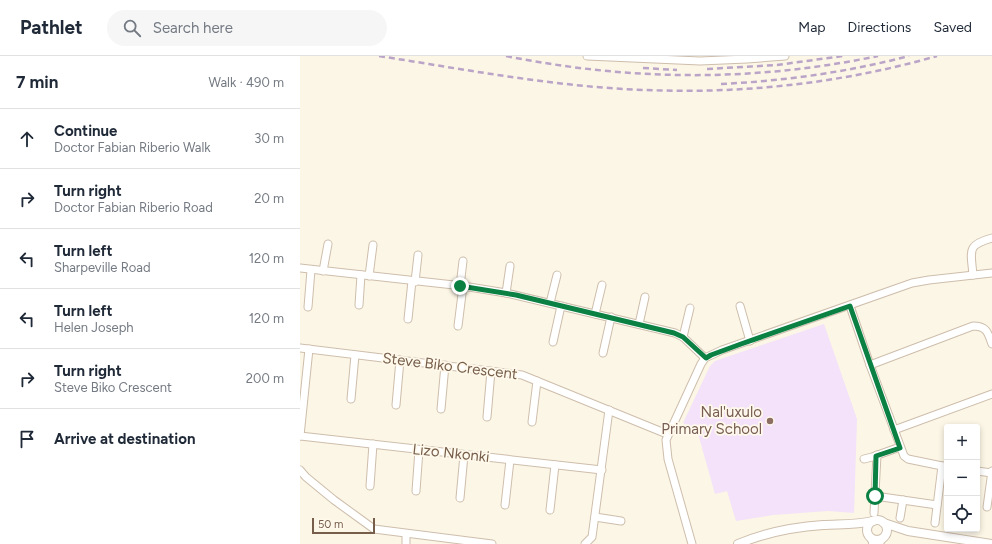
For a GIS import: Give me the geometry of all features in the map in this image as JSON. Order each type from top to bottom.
[{"type":"street","points":[[587,56],[700,61],[785,56]]},
{"type":"street","points":[[973,275],[972,248],[978,242],[992,238]]},
{"type":"street","points":[[323,271],[328,244]]},
{"type":"street","points":[[369,276],[373,245]]},
{"type":"street","points":[[408,319],[418,255]]},
{"type":"street","points":[[458,326],[463,261]]},
{"type":"street","points":[[506,293],[510,266]]},
{"type":"street","points":[[300,268],[461,286],[506,293],[674,333],[683,337],[706,358]]},
{"type":"street","points":[[308,307],[311,270]]},
{"type":"street","points":[[692,544],[668,459],[666,442],[667,434],[697,370],[706,358],[750,340],[912,283],[992,273]]},
{"type":"street","points":[[359,305],[361,275]]},
{"type":"street","points":[[550,303],[557,275]]},
{"type":"street","points":[[595,314],[602,285]]},
{"type":"street","points":[[639,324],[646,297]]},
{"type":"street","points":[[553,342],[561,306]]},
{"type":"street","points":[[740,306],[750,340]]},
{"type":"street","points":[[850,306],[904,456],[908,459],[944,466]]},
{"type":"street","points":[[683,337],[690,308]]},
{"type":"street","points":[[603,353],[611,317]]},
{"type":"street","points":[[870,365],[973,326],[979,326],[987,330],[992,344]]},
{"type":"street","name":"Steve Biko Crescent","points":[[300,348],[491,370],[522,375],[667,434]]},
{"type":"street","points":[[300,436],[309,349]]},
{"type":"street","points":[[351,399],[355,355]]},
{"type":"street","points":[[396,405],[400,360]]},
{"type":"street","points":[[441,409],[445,365]]},
{"type":"street","points":[[487,417],[491,370]]},
{"type":"street","points":[[532,422],[537,381]]},
{"type":"street","points":[[894,430],[992,394]]},
{"type":"street","points":[[585,544],[592,537],[610,410]]},
{"type":"street","name":"Lizo Nkonki","points":[[300,436],[602,470]]},
{"type":"street","points":[[370,486],[373,444]]},
{"type":"street","points":[[864,459],[900,448]]},
{"type":"street","points":[[416,491],[419,450]]},
{"type":"street","points":[[460,498],[464,455]]},
{"type":"street","points":[[871,539],[868,527],[873,517],[876,456]]},
{"type":"street","points":[[505,505],[510,460]]},
{"type":"street","points":[[550,510],[556,465]]},
{"type":"street","points":[[300,470],[306,477],[374,529],[492,544]]},
{"type":"street","points":[[935,523],[944,471]]},
{"type":"street","points":[[980,471],[992,472],[987,507]]},
{"type":"street","points":[[875,496],[937,505]]},
{"type":"street","points":[[900,518],[903,500]]},
{"type":"street","points":[[595,517],[621,521]]},
{"type":"street","points":[[738,544],[796,528],[823,525],[848,525],[873,517],[884,523],[908,531],[992,544]]},
{"type":"street","points":[[882,540],[887,529],[884,523]]},
{"type":"street","points":[[848,525],[860,529],[871,539],[879,540],[908,531]]},
{"type":"street","points":[[406,534],[406,544]]},
{"type":"shaded area","name":"Nal'uxulo Primary School","points":[[824,324],[857,419],[854,513],[828,511],[773,515],[736,521],[727,491],[715,494],[697,430],[683,423],[710,366],[715,361]]},
{"type":"railway","points":[[379,56],[546,82],[613,88],[683,91],[793,85],[866,73],[937,56]]},
{"type":"railway","points":[[506,56],[599,70],[646,74],[692,75],[738,74],[785,70],[878,56]]},
{"type":"railway","points":[[707,69],[777,65],[843,56]]},
{"type":"railway","points":[[721,84],[768,81],[816,75],[863,67],[909,56]]},
{"type":"railway","points":[[643,68],[677,70]]},
{"type":"place","name":"Nal'uxulo Primary School","points":[[770,421]]},
{"type":"route","points":[[460,286],[516,295],[674,333],[683,337],[706,358],[741,344],[850,306],[900,448],[876,456],[875,496]]}]
